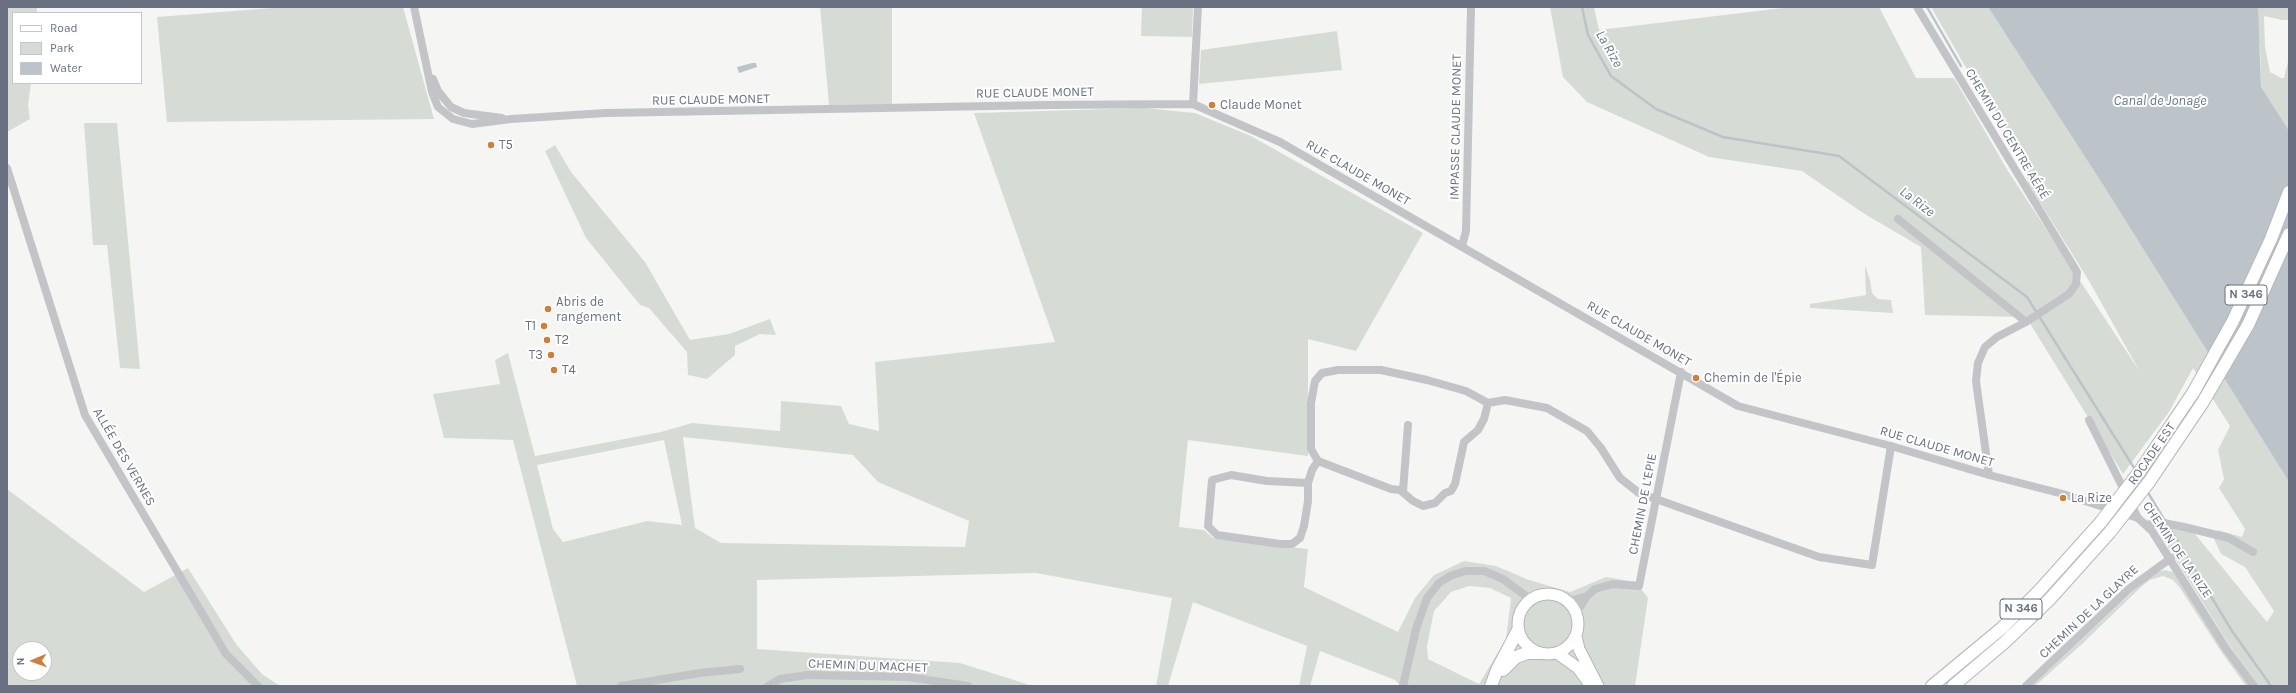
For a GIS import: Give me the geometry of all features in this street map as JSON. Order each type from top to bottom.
[{"type":"highway","name":"ROCADE EST","points":[[1932,686],[1965,660],[2029,602],[2101,522],[2140,471],[2193,393],[2233,321],[2271,239],[2289,192]]},
{"type":"highway","name":"ROCADE EST","points":[[1953,686],[2005,642],[2049,600],[2110,532],[2149,482],[2203,402],[2248,325],[2289,234]]},
{"type":"highway","points":[[1491,686],[1497,670],[1518,630]]},
{"type":"highway","points":[[1497,686],[1504,669],[1511,659],[1528,653],[1539,653]]},
{"type":"main road","points":[[1547,593],[1566,599],[1576,613],[1578,629],[1571,644],[1557,653],[1539,653],[1525,645],[1518,630],[1519,613],[1530,599],[1547,593]]},
{"type":"main road","points":[[1576,636],[1580,649],[1598,686]]},
{"type":"main road","points":[[1557,653],[1578,668],[1590,686]]},
{"type":"street","name":"RUE CLAUDE MONET","points":[[414,7],[428,67],[438,91],[451,107],[464,113],[510,119],[606,113],[1047,104],[1193,104],[1280,142],[1738,406],[1891,446],[1989,475],[2063,494],[2138,518]]},
{"type":"street","points":[[1193,104],[1198,7]]},
{"type":"street","name":"IMPASSE CLAUDE MONET","points":[[1462,246],[1466,231],[1471,7]]},
{"type":"street","name":"CHEMIN DU CENTRE AÉRÉ","points":[[1917,7],[2077,272],[2076,284],[2069,294],[2028,320]]},
{"type":"street","name":"ALLÉE DES VERNES","points":[[7,168],[85,415],[226,654],[258,686]]},
{"type":"street","points":[[1898,218],[2028,320],[1997,337],[1985,347],[1978,363],[1976,381],[1989,475]]},
{"type":"street","points":[[1488,403],[1484,419],[1478,430],[1464,442],[1455,484],[1451,491],[1445,493],[1435,503],[1423,506],[1413,501],[1403,491],[1386,487],[1318,461],[1311,449],[1311,403],[1315,381],[1322,373],[1338,370],[1381,370],[1440,384],[1466,392],[1488,403],[1505,400],[1547,408],[1587,431],[1601,448],[1620,478],[1639,493],[1819,557],[1872,565],[1891,446]]},
{"type":"street","name":"CHEMIN DE L'EPIE","points":[[1576,613],[1587,596],[1595,590],[1613,584],[1639,586],[1681,372]]},
{"type":"street","name":"CHEMIN DE LA RIZE","points":[[2089,420],[2138,518],[2147,525],[2171,558],[2228,650],[2254,686]]},
{"type":"street","points":[[1403,491],[1408,425]]},
{"type":"street","points":[[1308,483],[1266,480],[1231,475],[1212,480],[1208,526],[1217,535],[1280,544],[1292,544],[1300,538],[1304,526],[1308,501],[1308,483],[1312,470],[1318,461]]},
{"type":"street","points":[[2147,525],[2159,522],[2228,538],[2253,552]]},
{"type":"street","name":"CHEMIN DE LA GLAYRE","points":[[2026,686],[2130,588],[2171,558]]},
{"type":"street","points":[[1403,686],[1416,629],[1424,604],[1439,583],[1450,576],[1465,572],[1484,571],[1503,579],[1530,599]]},
{"type":"street","name":"CHEMIN DE L'EPIE","points":[[1566,599],[1572,600],[1587,596]]},
{"type":"street","points":[[621,686],[700,673],[740,670]]},
{"type":"street","name":"CHEMIN DU MACHET","points":[[768,686],[780,679],[807,675],[908,677],[968,686]]},
{"type":"green space","points":[[7,7],[37,7],[37,12],[12,12],[12,84],[31,84],[28,105],[30,119],[7,132]]},
{"type":"green space","points":[[285,7],[403,7],[434,119],[167,122],[157,17]]},
{"type":"green space","points":[[820,7],[892,7],[892,104],[829,105]]},
{"type":"green space","points":[[1142,7],[1193,7],[1192,37],[1141,36]]},
{"type":"green space","points":[[1550,7],[1594,7],[1599,30],[1791,7],[1879,7],[1916,78],[1954,78],[2008,171],[2140,372],[2089,281],[2028,183],[2026,164],[1985,94],[1965,66],[1931,7],[1988,7],[2105,188],[2289,482],[2289,686],[2259,686],[2231,648],[2155,526],[2178,528],[2195,534],[2267,622],[2274,611],[2245,567],[2221,554],[2213,537],[2218,530],[2242,537],[2245,529],[2219,488],[2224,479],[2218,450],[2230,426],[2193,368],[2169,412],[2123,474],[2026,317],[1925,315],[1921,247],[1863,213],[1802,171],[1709,157],[1587,102],[1563,77]]},
{"type":"green space","points":[[2251,7],[2289,7],[2289,20],[2264,16],[2265,47],[2270,72],[2284,78],[2289,57],[2289,140],[2261,87],[2260,47]]},
{"type":"green space","points":[[1337,31],[1342,70],[1199,84],[1201,50]]},
{"type":"green space","points":[[1145,108],[1195,113],[1251,136],[1423,233],[1356,351],[1308,339],[1308,456],[1188,440],[1179,527],[1204,530],[1213,538],[1308,549],[1304,587],[1398,632],[1415,598],[1434,575],[1464,561],[1496,566],[1529,580],[1570,592],[1606,577],[1636,582],[1648,598],[1635,686],[1401,686],[1395,680],[1320,651],[1310,686],[1299,686],[1307,646],[1193,602],[1168,686],[1156,686],[1172,598],[1036,573],[757,580],[757,649],[960,663],[1033,686],[577,686],[513,440],[444,438],[433,394],[500,384],[495,360],[508,353],[535,456],[661,432],[692,423],[780,431],[781,401],[841,406],[849,424],[879,431],[875,362],[1055,342],[974,113]],"holes":[[[683,437],[853,455],[878,482],[969,521],[965,547],[721,543],[695,528]],[[664,440],[682,525],[647,521],[563,542],[553,529],[537,465]],[[1469,586],[1490,588],[1511,598],[1506,639],[1479,684],[1428,659],[1427,646],[1434,611],[1451,592]]]},
{"type":"green space","points":[[84,123],[117,123],[140,369],[120,368],[107,245],[93,245]]},
{"type":"green space","points":[[555,145],[571,172],[645,262],[690,340],[729,334],[770,319],[776,335],[760,334],[735,346],[735,355],[707,379],[688,375],[687,352],[649,308],[640,305],[586,238],[545,151]]},
{"type":"green space","points":[[1865,265],[1870,280],[1872,293],[1878,299],[1891,300],[1893,313],[1810,308],[1810,304],[1866,295]]},
{"type":"green space","points":[[7,489],[144,592],[188,568],[236,644],[262,674],[280,686],[7,686]]},
{"type":"green space","points":[[2165,570],[2173,572],[2250,686],[2246,686],[2222,653],[2180,588],[2173,580],[2163,576],[2150,580],[2141,587],[2081,645],[2035,686],[2032,686],[2146,579],[2157,572]]},
{"type":"water","name":"Canal de Jonage","points":[[1988,7],[2258,7],[2261,87],[2289,131],[2289,482],[2105,188]]},
{"type":"water","points":[[756,63],[757,67],[739,73],[737,67]]},
{"type":"waterway","name":"La Rize","points":[[1582,7],[1588,35],[1611,76],[1656,109],[1723,137],[1839,156],[2027,297],[2136,471]]},
{"type":"waterway","points":[[1927,7],[1961,66]]},
{"type":"waterway","name":"La Rize","points":[[2147,491],[2165,521]]},
{"type":"waterway","name":"La Rize","points":[[2169,527],[2232,631],[2271,686]]},
{"type":"place","name":"Claude Monet","points":[[1212,105]]},
{"type":"place","name":"T5","points":[[491,145]]},
{"type":"place","name":"Abris de rangement","points":[[548,309]]},
{"type":"place","name":"T1","points":[[544,326]]},
{"type":"place","name":"T2","points":[[547,340]]},
{"type":"place","name":"T3","points":[[551,355]]},
{"type":"place","name":"T4","points":[[554,370]]},
{"type":"place","name":"Chemin de l'Épie","points":[[1696,378]]},
{"type":"place","name":"La Rize","points":[[2063,498]]}]
